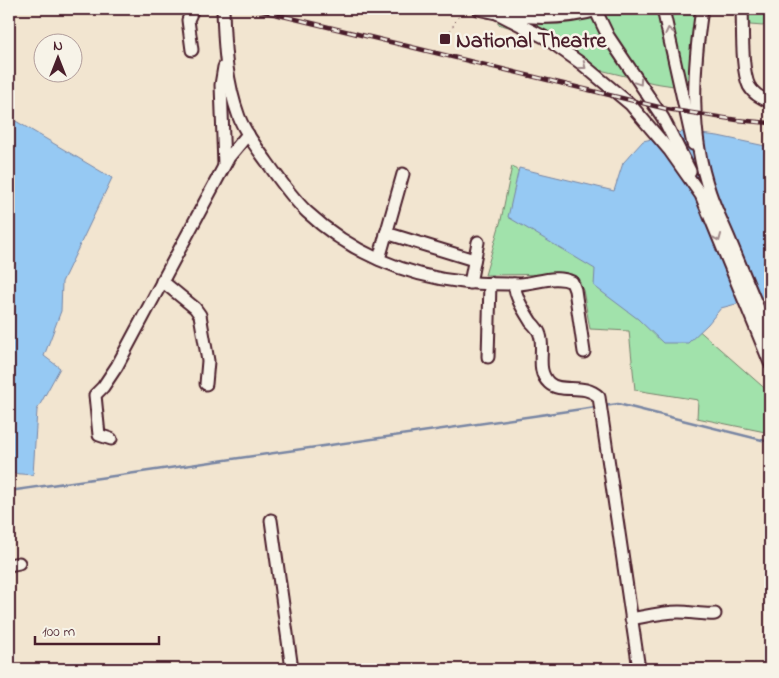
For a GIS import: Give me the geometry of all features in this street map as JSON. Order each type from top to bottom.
[{"type":"street","points":[[192,50],[188,20],[193,9]]},
{"type":"street","points":[[223,9],[225,60],[221,86],[224,165]]},
{"type":"street","points":[[478,9],[497,14],[530,17],[563,16],[597,9],[608,36],[663,118],[705,194],[764,331],[770,363]]},
{"type":"street","points":[[663,9],[700,154],[705,194]]},
{"type":"street","points":[[690,113],[702,9]]},
{"type":"street","points":[[742,9],[744,59],[749,86],[756,95],[770,102]]},
{"type":"street","points":[[497,14],[544,37],[630,104],[648,123],[705,194]]},
{"type":"street","points":[[225,60],[239,117],[248,134],[279,180],[306,211],[329,231],[362,252],[406,270],[436,279],[514,284],[564,278],[572,282],[584,352]]},
{"type":"street","points":[[111,440],[100,435],[95,395],[103,388],[117,366],[224,165],[248,134]]},
{"type":"street","points":[[379,259],[403,174]]},
{"type":"street","points":[[386,234],[474,260]]},
{"type":"street","points":[[470,282],[478,242]]},
{"type":"street","points":[[162,281],[195,308],[200,315],[208,361],[206,384]]},
{"type":"street","points":[[488,357],[490,283]]},
{"type":"street","points":[[514,284],[520,305],[540,334],[542,372],[550,384],[566,388],[583,388],[599,397],[639,669]]},
{"type":"street","points":[[271,520],[292,669]]},
{"type":"street","points":[[631,619],[676,612],[702,615],[715,614]]},
{"type":"path","points":[[445,39],[463,9]]},
{"type":"green space","points":[[497,9],[708,9],[700,90],[654,83],[571,63],[575,46],[498,24]]},
{"type":"green space","points":[[748,9],[770,9],[770,19],[763,26],[750,25]]},
{"type":"green space","points":[[512,166],[770,393],[770,433],[697,418],[698,400],[635,390],[629,331],[590,329],[583,290],[569,274],[485,275],[501,220]]},
{"type":"water","points":[[9,117],[112,178],[62,282],[61,311],[44,356],[60,368],[37,410],[33,475],[9,473]]},
{"type":"water","points":[[682,132],[718,136],[770,147],[770,295],[721,308],[708,324],[688,343],[663,343],[638,319],[594,286],[595,269],[508,217],[519,168],[614,191],[623,163],[643,141]]},
{"type":"waterway","points":[[604,406],[618,404],[770,442]]},
{"type":"waterway","points":[[9,491],[596,407]]},
{"type":"railway","points":[[254,9],[667,109],[770,123]]},
{"type":"place","name":"National Theatre","points":[[445,39]]}]
